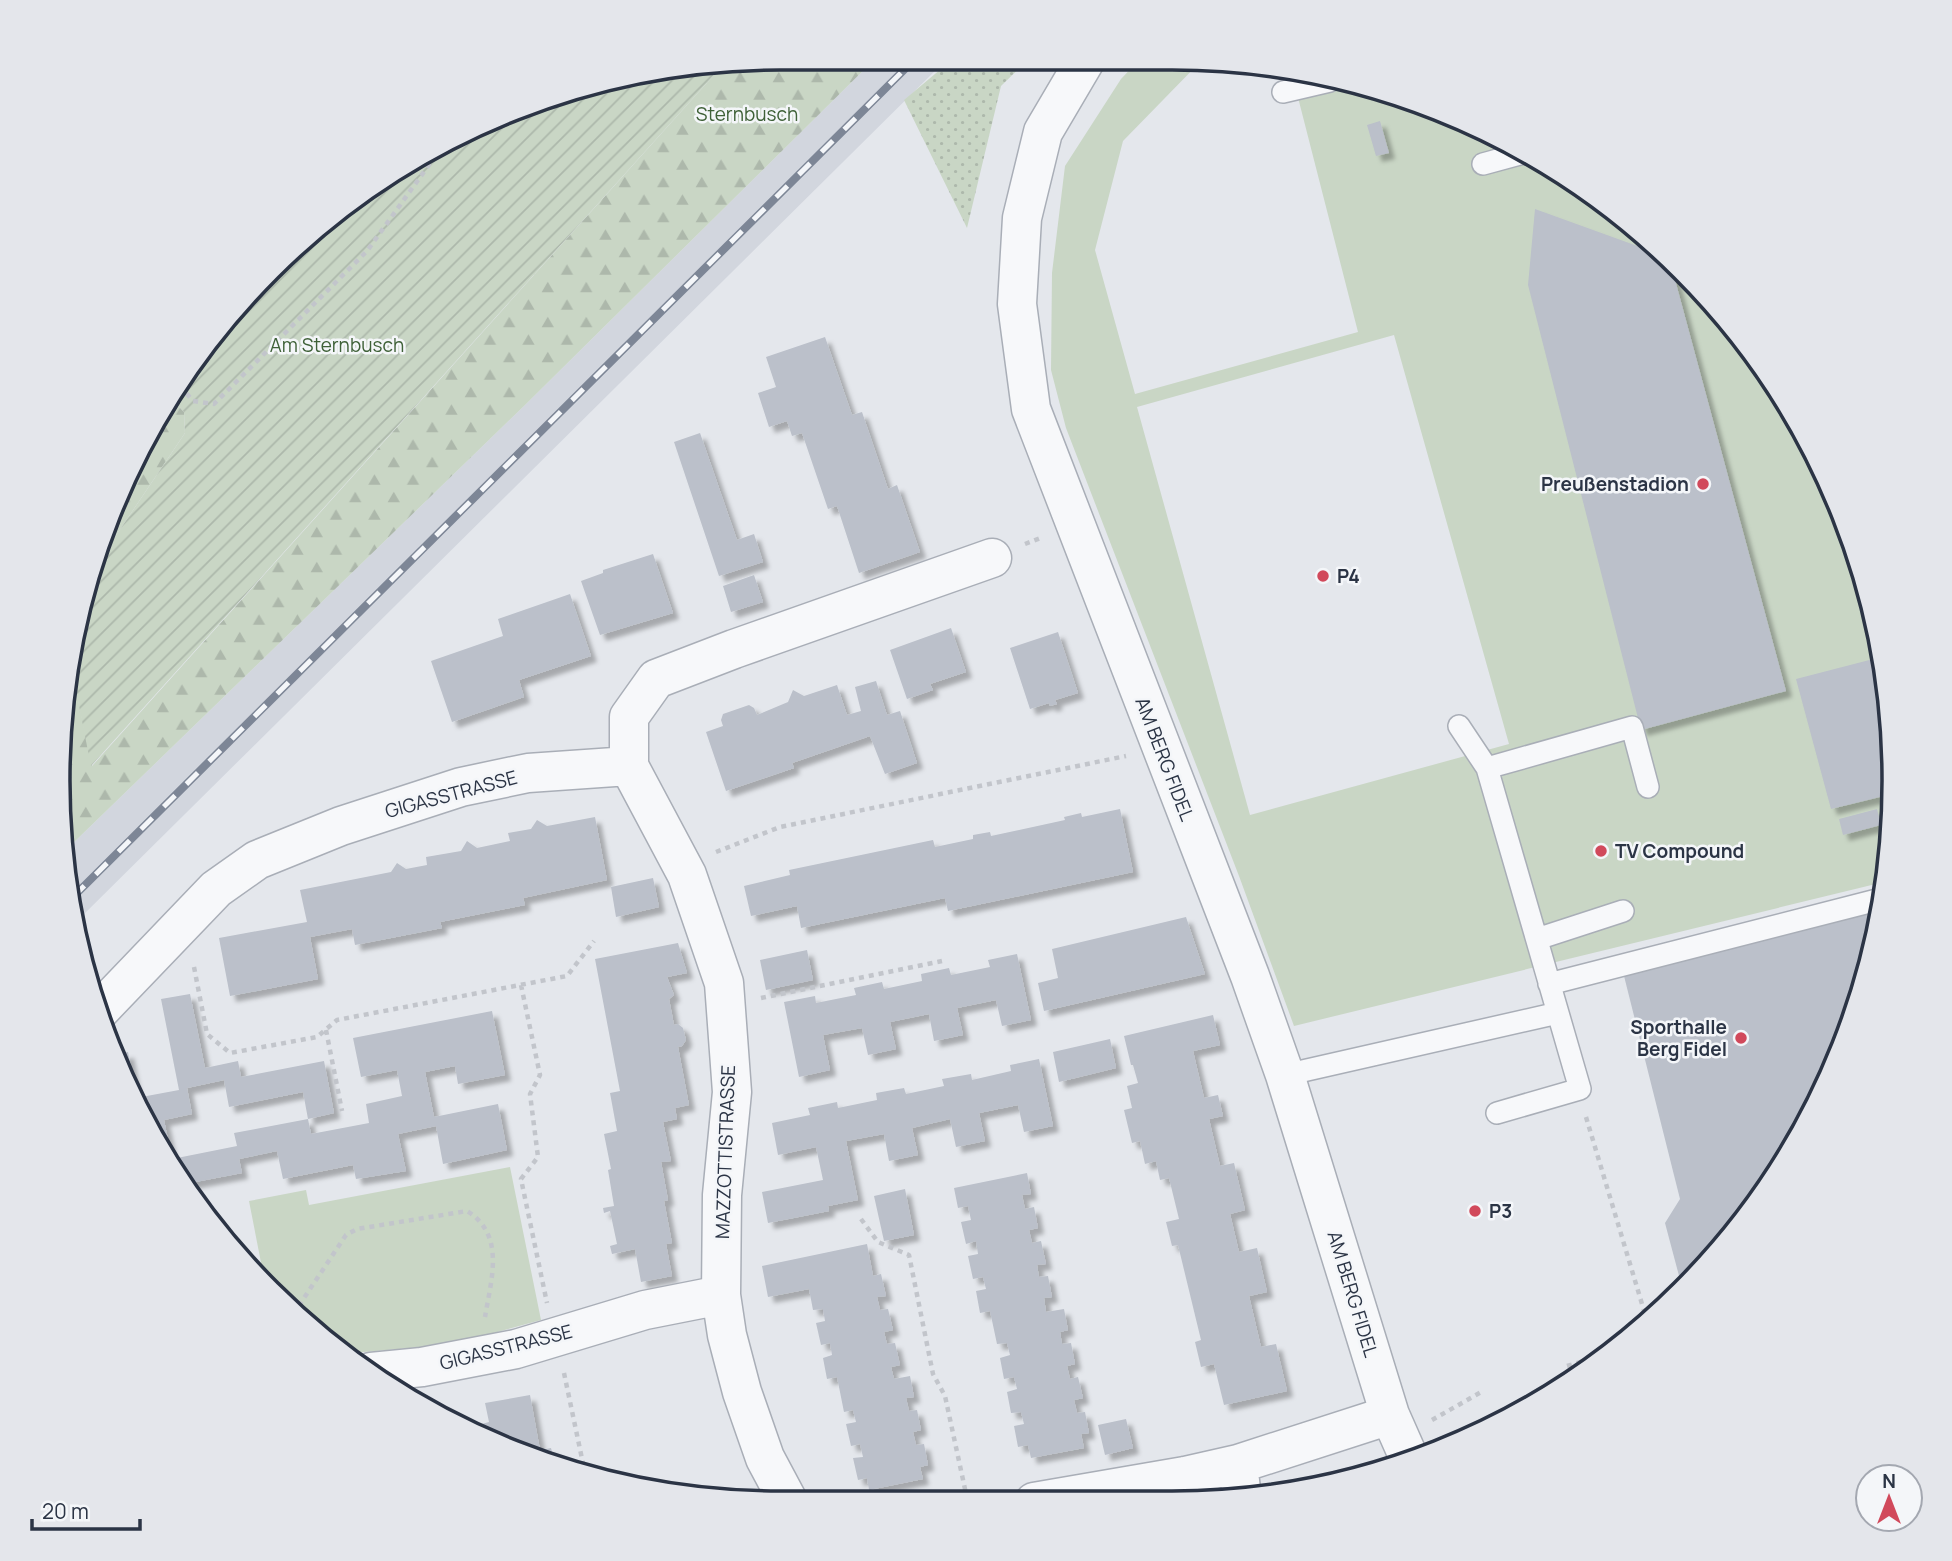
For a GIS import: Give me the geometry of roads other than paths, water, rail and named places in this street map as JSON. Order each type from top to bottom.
[{"type":"street","name":"AM BERG FIDEL","points":[[1080,70],[1043,132],[1022,218],[1017,304],[1031,409],[1250,976],[1285,1075],[1400,1437]]},
{"type":"street","points":[[629,766],[629,717],[656,680],[734,649],[992,558]]},
{"type":"street","name":"MAZZOTTISTRASSE","points":[[629,766],[682,866],[724,983],[732,1092],[722,1195],[722,1295],[727,1335],[742,1392],[765,1458],[783,1491]]},
{"type":"street","name":"GIGASSTRASSE","points":[[106,1003],[216,889],[257,860],[341,826],[461,787],[528,773],[629,766]]},
{"type":"street","name":"GIGASSTRASSE","points":[[385,1371],[422,1367],[516,1349],[645,1310],[722,1295]]},
{"type":"street","points":[[1098,1491],[1185,1476],[1240,1481],[1400,1437]]},
{"type":"lane","points":[[1283,92],[1314,85]]},
{"type":"lane","points":[[1483,164],[1511,156]]},
{"type":"lane","points":[[1458,726],[1487,768],[1580,1089],[1497,1113]]},
{"type":"lane","points":[[1487,768],[1632,727],[1648,787]]},
{"type":"lane","points":[[1549,984],[1871,903]]},
{"type":"lane","points":[[1537,940],[1623,911]]},
{"type":"lane","points":[[1285,1075],[1558,1013]]},
{"type":"railway","points":[[79,891],[904,70]]},
{"type":"place","name":"Preußenstadion","points":[[1703,484]]},
{"type":"place","name":"P4","points":[[1323,576]]},
{"type":"place","name":"TV Compound","points":[[1601,851]]},
{"type":"place","name":"Sporthalle Berg Fidel","points":[[1741,1038]]},
{"type":"place","name":"P3","points":[[1475,1211]]},
{"type":"park label","name":"Sternbusch","points":[[747,114]]},
{"type":"park label","name":"Am Sternbusch","points":[[337,345]]}]
